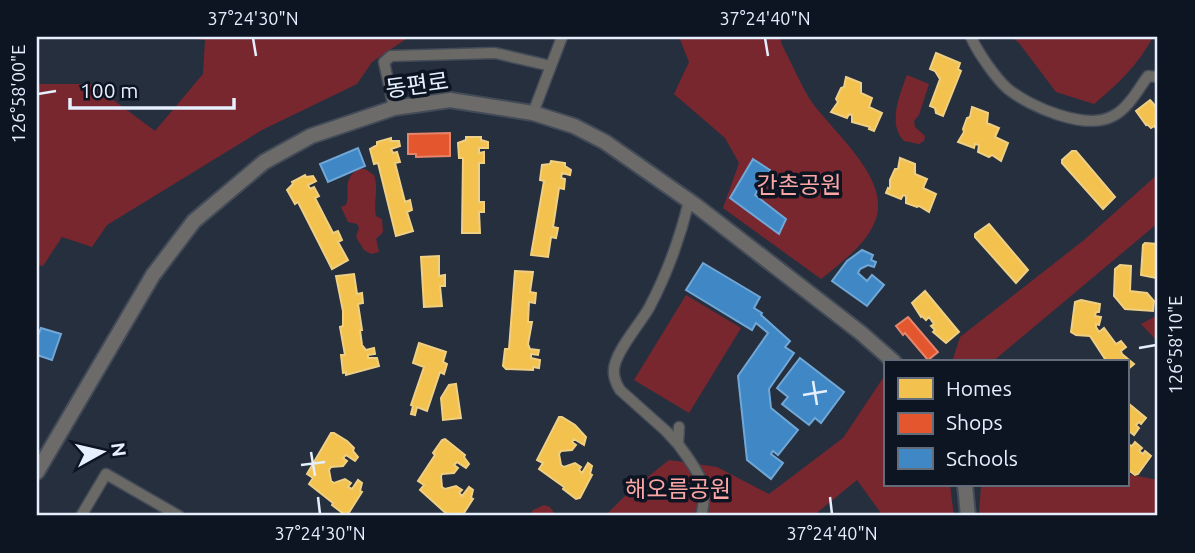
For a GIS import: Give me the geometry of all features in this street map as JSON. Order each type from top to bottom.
[{"type":"street","points":[[533,113],[562,37]]},
{"type":"street","points":[[971,37],[1007,88],[1031,104],[1061,116],[1085,120],[1116,116],[1148,76],[1158,77]]},
{"type":"street","points":[[394,108],[384,62],[391,56],[495,53],[551,66]]},
{"type":"street","name":"동편로","points":[[37,472],[153,275],[194,221],[264,162],[311,136],[394,108],[450,100],[533,113],[574,126],[605,142],[689,201],[861,333],[892,360]]},
{"type":"street","points":[[689,201],[682,231],[662,281],[639,326],[618,357],[614,369],[620,390],[666,431],[694,465],[704,488],[701,516]]},
{"type":"street","points":[[678,444],[679,427]]},
{"type":"street","points":[[81,516],[106,474],[161,512],[179,516]]},
{"type":"street","points":[[965,486],[968,516]]},
{"type":"green space","points":[[176,37],[409,37],[372,62],[357,84],[262,130],[107,225],[92,247],[62,237],[43,266],[37,265],[37,84],[92,84],[155,131],[203,74],[205,40]]},
{"type":"green space","name":"간촌공원","points":[[679,37],[780,37],[809,98],[865,168],[874,184],[878,200],[874,225],[854,251],[821,279],[723,208],[739,163],[725,138],[674,94],[689,62]]},
{"type":"green space","points":[[1012,37],[1153,37],[1127,74],[1094,104],[1056,92]]},
{"type":"green space","points":[[907,75],[929,84],[919,115],[914,121],[915,127],[925,136],[924,141],[919,144],[904,141],[896,126],[897,109]]},
{"type":"green space","points":[[359,169],[365,169],[374,175],[376,216],[382,219],[383,232],[376,239],[379,252],[371,254],[364,250],[356,237],[359,228],[357,224],[348,222],[341,207],[346,205],[348,181]]},
{"type":"green space","points":[[1158,174],[1158,223],[994,360],[953,360],[960,337],[1084,240]]},
{"type":"green space","points":[[686,295],[741,328],[689,413],[634,380]]},
{"type":"green space","points":[[1158,315],[1158,342],[1141,324]]},
{"type":"green space","name":"해오름공원","points":[[884,376],[884,486],[950,486],[954,516],[883,516],[857,480],[813,516],[605,516],[630,491],[669,460],[717,467],[769,494],[843,438]]},
{"type":"green space","points":[[1128,474],[1158,480],[1158,516],[979,516],[981,486],[1128,486]]},
{"type":"green space","points":[[544,505],[550,507],[556,516],[529,516],[533,510]]},
{"type":"building: Homes","points":[[936,53],[960,63],[958,69],[961,71],[943,116],[930,106],[940,79],[935,71],[930,69]]},
{"type":"building: Homes","points":[[846,77],[861,83],[861,93],[872,98],[869,107],[882,113],[874,131],[869,129],[870,127],[852,122],[852,115],[849,114],[847,118],[831,112],[838,102],[836,99],[844,87]]},
{"type":"building: Homes","points":[[1150,100],[1158,109],[1158,131],[1154,126],[1151,128],[1146,125],[1136,111]]},
{"type":"building: Homes","points":[[972,107],[988,113],[987,123],[999,128],[995,137],[1008,143],[1001,161],[992,155],[989,157],[978,152],[979,145],[975,144],[974,148],[958,142]]},
{"type":"building: Homes","points":[[466,137],[481,137],[481,140],[488,142],[488,148],[479,148],[479,153],[484,152],[484,163],[479,163],[479,202],[484,202],[484,212],[479,212],[480,233],[462,233],[463,158],[459,158],[458,143],[466,140]]},
{"type":"building: Homes","points":[[391,138],[391,141],[399,141],[400,146],[391,149],[393,153],[397,152],[400,162],[395,163],[405,202],[410,200],[412,210],[407,212],[413,231],[396,236],[378,163],[374,164],[370,149],[377,145],[377,142]]},
{"type":"building: Homes","points":[[1072,151],[1076,151],[1115,197],[1103,209],[1062,163]]},
{"type":"building: Homes","points":[[900,158],[915,164],[915,174],[927,179],[923,188],[936,194],[929,212],[906,203],[906,196],[903,195],[901,199],[886,193],[888,188],[890,189],[890,180],[895,169],[898,169]]},
{"type":"building: Homes","points":[[551,161],[565,163],[571,170],[570,175],[562,173],[561,178],[565,179],[564,189],[559,188],[553,227],[558,228],[556,238],[551,237],[548,257],[531,255],[544,181],[540,180],[542,165],[550,164]]},
{"type":"building: Homes","points":[[305,175],[313,176],[316,181],[308,185],[310,189],[314,187],[319,196],[315,198],[333,233],[338,231],[342,240],[338,242],[348,260],[332,269],[298,202],[295,204],[287,190],[292,182]]},
{"type":"building: Homes","points":[[989,224],[1028,270],[1016,283],[975,237],[975,234]]},
{"type":"building: Homes","points":[[1145,243],[1158,244],[1156,278],[1141,275]]},
{"type":"building: Homes","points":[[439,256],[439,276],[445,275],[445,286],[440,286],[442,306],[424,307],[421,257]]},
{"type":"building: Homes","points":[[1120,265],[1131,266],[1130,291],[1147,293],[1154,301],[1153,311],[1125,309],[1114,296],[1115,269]]},
{"type":"building: Homes","points":[[515,271],[533,272],[530,292],[536,293],[535,303],[529,302],[528,322],[532,322],[528,344],[530,349],[539,350],[538,355],[531,354],[531,358],[540,360],[539,368],[533,367],[533,370],[506,369],[503,366],[505,349],[509,349]]},
{"type":"building: Homes","points":[[354,274],[357,294],[362,293],[363,303],[358,304],[362,345],[366,350],[374,348],[375,354],[368,355],[368,358],[377,358],[379,366],[346,375],[346,372],[343,373],[341,355],[345,355],[340,327],[343,326],[343,311],[336,276]]},
{"type":"building: Homes","points":[[925,291],[959,332],[946,343],[933,332],[935,330],[931,326],[934,324],[929,317],[926,320],[921,317],[912,303]]},
{"type":"building: Homes","points":[[1081,300],[1100,304],[1099,312],[1096,312],[1095,316],[1101,317],[1096,327],[1099,332],[1104,328],[1116,344],[1121,341],[1126,347],[1121,351],[1122,354],[1134,364],[1128,369],[1128,360],[1106,360],[1090,336],[1071,332],[1075,302]]},
{"type":"building: Homes","points":[[419,343],[446,352],[443,362],[447,364],[444,374],[440,372],[427,411],[417,407],[415,415],[411,414],[411,405],[424,367],[413,363]]},
{"type":"building: Homes","points":[[456,384],[461,418],[443,420],[441,398],[449,385]]},
{"type":"building: Homes","points":[[1128,403],[1146,418],[1136,425],[1139,428],[1134,435],[1128,433]]},
{"type":"building: Homes","points":[[559,417],[575,425],[586,437],[584,445],[574,439],[572,442],[576,445],[572,450],[561,451],[559,454],[564,467],[575,463],[581,467],[579,470],[582,473],[588,463],[592,466],[592,475],[580,498],[576,499],[539,469],[543,463],[537,460]]},
{"type":"building: Homes","points":[[331,433],[347,441],[358,457],[355,461],[346,455],[343,458],[347,461],[343,466],[331,467],[329,470],[334,483],[345,479],[351,483],[348,487],[352,489],[358,480],[362,483],[362,492],[345,515],[309,484],[313,478],[307,474]]},
{"type":"building: Homes","points":[[445,439],[465,455],[469,464],[466,468],[457,462],[454,465],[458,468],[454,473],[441,476],[442,487],[445,489],[456,486],[462,490],[459,493],[462,496],[469,487],[473,490],[473,499],[462,516],[449,516],[420,490],[424,485],[418,481],[435,455],[433,453]]},
{"type":"building: Homes","points":[[1135,442],[1142,448],[1139,451],[1143,454],[1145,451],[1151,456],[1135,475],[1128,470],[1128,444],[1132,446]]},
{"type":"building: Shops","points":[[450,133],[450,156],[416,157],[416,154],[408,154],[408,134]]},
{"type":"building: Shops","points":[[908,317],[938,352],[928,360],[896,326]]},
{"type":"building: Schools","points":[[358,148],[365,166],[328,182],[320,164]]},
{"type":"building: Schools","points":[[753,159],[770,170],[755,195],[786,219],[779,234],[730,198]]},
{"type":"building: Schools","points":[[862,250],[873,255],[871,260],[876,262],[874,267],[868,265],[858,273],[867,281],[872,275],[884,285],[867,306],[832,281],[847,261]]},
{"type":"building: Schools","points":[[703,263],[760,297],[754,308],[790,341],[785,347],[794,353],[769,389],[771,408],[798,430],[778,455],[773,451],[771,454],[783,463],[771,479],[747,460],[738,376],[768,333],[756,323],[752,330],[686,290]]},
{"type":"building: Schools","points":[[41,328],[61,334],[52,360],[37,355],[37,337]]},
{"type":"building: Schools","points":[[800,358],[844,392],[821,423],[815,418],[809,425],[782,404],[788,397],[777,388]]}]
